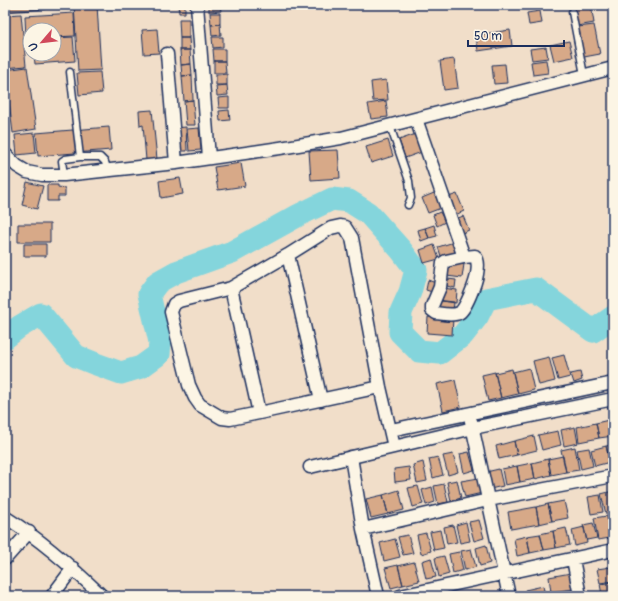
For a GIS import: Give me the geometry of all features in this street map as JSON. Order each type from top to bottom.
[{"type":"street","points":[[197,5],[209,158]]},
{"type":"street","points":[[167,54],[176,163]]},
{"type":"street","points":[[5,154],[17,166],[27,172],[42,175],[64,175],[176,163],[333,139],[390,126],[613,68]]},
{"type":"street","points":[[416,119],[464,257]]},
{"type":"street","points":[[380,386],[230,419],[222,418],[200,405],[189,385],[171,312],[174,304],[178,301],[231,288],[331,228],[340,226],[345,227],[352,238],[380,386],[394,447]]},
{"type":"street","points":[[288,255],[321,400]]},
{"type":"street","points":[[475,256],[478,261],[478,274],[463,310],[456,314],[434,312],[432,310],[432,306],[440,287],[444,263],[446,261],[464,257],[475,256]]},
{"type":"street","points":[[231,288],[259,413]]},
{"type":"street","points":[[391,430],[613,383]]},
{"type":"street","points":[[310,467],[473,428],[613,399]]},
{"type":"street","points":[[470,414],[509,596]]},
{"type":"street","points":[[351,457],[363,529],[378,596]]},
{"type":"street","points":[[363,529],[488,500],[613,476]]},
{"type":"street","points":[[5,518],[29,532],[73,568],[102,596]]},
{"type":"street","points":[[5,559],[29,532]]},
{"type":"street","points":[[400,596],[613,550]]},
{"type":"street","points":[[573,559],[580,596]]},
{"type":"street","points":[[52,596],[73,568]]},
{"type":"lane","points":[[572,12],[584,75]]},
{"type":"lane","points":[[70,72],[80,157]]},
{"type":"lane","points":[[390,126],[409,181],[411,198],[408,205]]},
{"type":"lane","points":[[64,175],[62,161],[65,159],[80,157],[100,157],[105,162],[108,171]]},
{"type":"building","points":[[5,5],[45,5],[46,9],[5,12]]},
{"type":"building","points":[[74,5],[97,5],[101,70],[78,71]]},
{"type":"building","points":[[178,5],[185,5],[185,13],[179,13]]},
{"type":"building","points":[[209,5],[220,5],[221,11],[209,12]]},
{"type":"building","points":[[574,5],[591,5],[594,23],[577,26]]},
{"type":"building","points":[[540,11],[542,23],[529,25],[527,13]]},
{"type":"building","points":[[74,13],[75,36],[62,37],[62,22],[25,22],[25,16]]},
{"type":"building","points":[[210,13],[220,13],[220,24],[211,25]]},
{"type":"building","points":[[21,14],[22,62],[26,62],[26,66],[5,68],[5,15]]},
{"type":"building","points":[[179,19],[189,19],[189,38],[180,38]]},
{"type":"building","points":[[220,24],[221,35],[212,36],[211,25]]},
{"type":"building","points":[[594,25],[600,54],[584,57],[578,27]]},
{"type":"building","points":[[157,29],[159,53],[144,54],[142,30]]},
{"type":"building","points":[[510,30],[512,46],[478,51],[476,35]]},
{"type":"building","points":[[73,37],[75,61],[62,62],[62,38]]},
{"type":"building","points":[[212,37],[223,37],[223,47],[213,48]]},
{"type":"building","points":[[180,38],[189,38],[190,50],[180,50]]},
{"type":"building","points":[[569,41],[573,57],[554,61],[550,45]]},
{"type":"building","points":[[546,47],[548,58],[532,60],[530,49]]},
{"type":"building","points":[[213,49],[225,49],[225,61],[214,61]]},
{"type":"building","points":[[180,50],[190,50],[191,64],[181,65]]},
{"type":"building","points":[[454,59],[458,88],[444,90],[440,61]]},
{"type":"building","points":[[546,60],[548,73],[533,75],[531,62]]},
{"type":"building","points":[[214,61],[225,61],[226,73],[214,73]]},
{"type":"building","points":[[35,62],[62,62],[35,64]]},
{"type":"building","points":[[191,64],[192,75],[182,76],[181,65]]},
{"type":"building","points":[[505,64],[507,83],[494,84],[492,65]]},
{"type":"building","points":[[27,67],[36,129],[13,133],[5,70]]},
{"type":"building","points":[[100,72],[102,93],[79,95],[77,73]]},
{"type":"building","points":[[227,74],[227,85],[216,85],[216,75]]},
{"type":"building","points":[[192,75],[193,100],[184,101],[182,76]]},
{"type":"building","points":[[386,80],[388,100],[373,101],[371,82]]},
{"type":"building","points":[[227,85],[228,95],[217,96],[216,86]]},
{"type":"building","points":[[229,97],[229,108],[219,108],[218,98]]},
{"type":"building","points":[[193,100],[195,125],[186,125],[184,101]]},
{"type":"building","points":[[386,101],[388,117],[371,119],[368,104]]},
{"type":"building","points":[[152,110],[157,159],[146,160],[143,125],[140,126],[139,111]]},
{"type":"building","points":[[229,110],[230,120],[220,121],[219,111]]},
{"type":"building","points":[[109,127],[111,150],[38,156],[36,133]]},
{"type":"building","points":[[186,127],[187,151],[178,151],[176,128]]},
{"type":"building","points":[[199,128],[201,150],[189,151],[187,129]]},
{"type":"building","points":[[34,133],[36,153],[17,155],[15,135]]},
{"type":"building","points":[[416,134],[422,152],[405,158],[399,140]]},
{"type":"building","points":[[388,140],[393,156],[371,163],[366,147]]},
{"type":"building","points":[[338,150],[340,178],[311,180],[309,151]]},
{"type":"building","points":[[241,163],[245,186],[218,190],[214,167]]},
{"type":"building","points":[[180,178],[183,194],[161,198],[159,181]]},
{"type":"building","points":[[27,182],[43,186],[37,209],[22,205]]},
{"type":"building","points":[[47,185],[58,185],[58,187],[65,188],[65,196],[58,196],[58,201],[47,201]]},
{"type":"building","points":[[434,193],[441,208],[428,213],[422,198]]},
{"type":"building","points":[[457,194],[464,211],[453,216],[446,198]]},
{"type":"building","points":[[440,212],[445,222],[437,226],[433,215]]},
{"type":"building","points":[[463,216],[469,230],[460,234],[454,220]]},
{"type":"building","points":[[18,224],[50,224],[50,242],[18,242]]},
{"type":"building","points":[[434,225],[437,236],[429,238],[425,228]]},
{"type":"building","points":[[425,228],[429,238],[421,241],[418,230]]},
{"type":"building","points":[[454,242],[457,253],[442,259],[438,247]]},
{"type":"building","points":[[24,244],[46,244],[46,256],[24,256]]},
{"type":"building","points":[[434,245],[439,259],[424,263],[420,250]]},
{"type":"building","points":[[449,262],[464,264],[462,278],[447,276]]},
{"type":"building","points":[[448,279],[456,280],[455,288],[447,286]]},
{"type":"building","points":[[428,280],[438,284],[435,293],[426,290]]},
{"type":"building","points":[[443,288],[457,290],[456,303],[441,301]]},
{"type":"building","points":[[436,300],[454,302],[453,312],[435,310]]},
{"type":"building","points":[[428,317],[453,318],[452,335],[427,333]]},
{"type":"building","points":[[564,355],[570,377],[558,380],[552,358]]},
{"type":"building","points":[[549,357],[555,381],[539,385],[533,361]]},
{"type":"building","points":[[529,368],[534,390],[518,394],[513,372]]},
{"type":"building","points":[[512,369],[518,394],[501,398],[495,373]]},
{"type":"building","points":[[495,372],[501,398],[488,401],[482,375]]},
{"type":"building","points":[[580,372],[582,380],[574,383],[571,374]]},
{"type":"building","points":[[455,380],[461,407],[443,411],[437,384]]},
{"type":"building","points":[[613,419],[613,436],[599,438],[596,423]]},
{"type":"building","points":[[596,423],[599,438],[579,442],[577,427]]},
{"type":"building","points":[[575,427],[578,443],[564,446],[561,430]]},
{"type":"building","points":[[558,431],[561,445],[542,450],[538,435]]},
{"type":"building","points":[[534,436],[537,450],[517,455],[514,441]]},
{"type":"building","points":[[514,441],[517,455],[499,459],[496,446]]},
{"type":"building","points":[[613,445],[613,462],[610,462],[606,446]]},
{"type":"building","points":[[606,446],[610,462],[595,466],[591,450]]},
{"type":"building","points":[[575,447],[579,470],[566,472],[561,450]]},
{"type":"building","points":[[589,448],[593,466],[581,469],[577,450]]},
{"type":"building","points":[[469,452],[474,470],[464,473],[460,454]]},
{"type":"building","points":[[453,454],[458,472],[448,475],[443,456]]},
{"type":"building","points":[[563,456],[566,472],[551,475],[548,459]]},
{"type":"building","points":[[438,457],[443,475],[433,478],[429,459]]},
{"type":"building","points":[[548,459],[551,475],[535,479],[532,463]]},
{"type":"building","points":[[423,462],[427,481],[417,483],[413,465]]},
{"type":"building","points":[[532,463],[535,479],[520,482],[517,466]]},
{"type":"building","points":[[517,466],[520,482],[505,485],[502,469]]},
{"type":"building","points":[[409,467],[411,480],[395,482],[394,469]]},
{"type":"building","points":[[499,469],[503,486],[490,489],[486,472]]},
{"type":"building","points":[[479,478],[482,493],[465,497],[461,481]]},
{"type":"building","points":[[457,480],[461,498],[451,501],[447,482]]},
{"type":"building","points":[[444,484],[448,502],[438,504],[434,486]]},
{"type":"building","points":[[418,486],[423,504],[413,507],[408,488]]},
{"type":"building","points":[[432,487],[435,502],[426,505],[422,490]]},
{"type":"building","points":[[399,490],[404,510],[388,514],[383,495]]},
{"type":"building","points":[[613,491],[613,512],[606,514],[601,494]]},
{"type":"building","points":[[383,495],[388,514],[371,518],[366,499]]},
{"type":"building","points":[[600,495],[603,512],[591,514],[588,497]]},
{"type":"building","points":[[564,501],[568,518],[552,521],[548,504]]},
{"type":"building","points":[[548,504],[552,521],[539,524],[536,507]]},
{"type":"building","points":[[536,507],[539,524],[511,529],[508,512]]},
{"type":"building","points":[[607,516],[610,538],[598,540],[594,518]]},
{"type":"building","points":[[613,518],[613,537],[612,537],[609,519]]},
{"type":"building","points":[[479,520],[484,538],[474,541],[469,522]]},
{"type":"building","points":[[466,522],[470,541],[460,543],[456,525]]},
{"type":"building","points":[[593,523],[597,538],[587,540],[583,525]]},
{"type":"building","points":[[453,525],[457,542],[447,544],[444,527]]},
{"type":"building","points":[[584,527],[587,543],[575,546],[572,530]]},
{"type":"building","points":[[566,528],[570,545],[556,548],[553,531]]},
{"type":"building","points":[[440,530],[444,548],[434,550],[430,532]]},
{"type":"building","points":[[553,531],[556,548],[544,550],[540,534]]},
{"type":"building","points":[[426,533],[431,551],[421,554],[417,535]]},
{"type":"building","points":[[540,534],[544,550],[530,553],[527,536]]},
{"type":"building","points":[[408,535],[413,553],[403,555],[398,537]]},
{"type":"building","points":[[527,536],[530,553],[517,556],[514,539]]},
{"type":"building","points":[[395,539],[400,557],[384,561],[380,543]]},
{"type":"building","points":[[486,545],[490,563],[480,566],[476,548]]},
{"type":"building","points":[[471,549],[476,567],[465,570],[461,551]]},
{"type":"building","points":[[459,552],[463,570],[453,573],[449,554]]},
{"type":"building","points":[[444,556],[449,574],[439,577],[435,558]]},
{"type":"building","points":[[431,558],[436,577],[426,579],[422,561]]},
{"type":"building","points":[[414,562],[419,581],[403,585],[398,566]]},
{"type":"building","points":[[398,565],[403,585],[391,588],[385,568]]},
{"type":"building","points":[[611,567],[613,581],[600,583],[597,569]]},
{"type":"building","points":[[571,573],[573,589],[551,592],[549,577]]},
{"type":"building","points":[[613,582],[613,594],[602,595],[600,584]]},
{"type":"building","points":[[543,586],[545,595],[526,596],[525,590]]},
{"type":"building","points":[[573,591],[574,596],[555,596],[555,594]]},
{"type":"waterway","points":[[5,338],[19,327],[41,314],[76,356],[121,373],[141,367],[159,354],[160,342],[149,294],[158,282],[176,272],[232,252],[299,215],[332,199],[349,201],[368,213],[401,250],[416,270],[410,292],[401,312],[400,332],[419,351],[440,353],[463,335],[477,317],[486,299],[536,289],[593,331],[613,317]]}]
